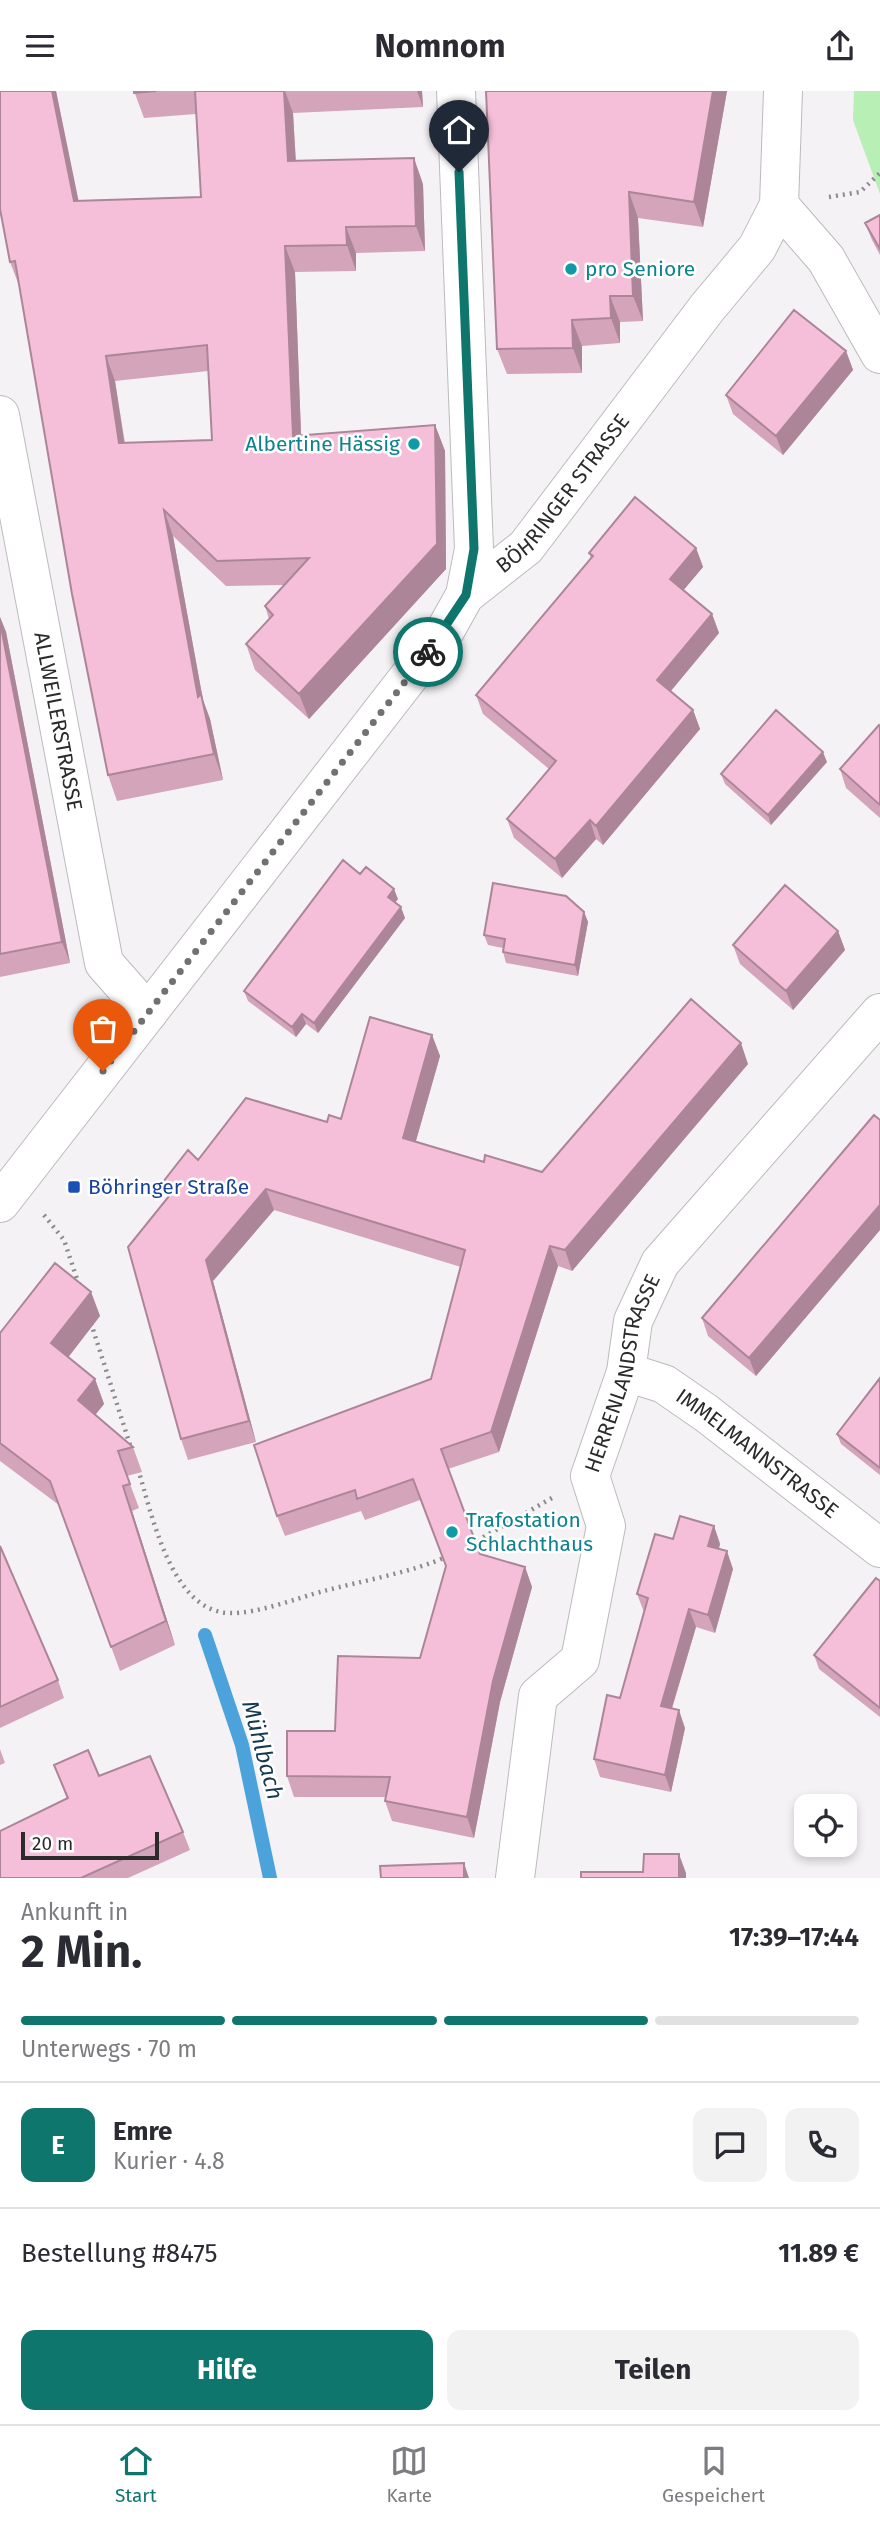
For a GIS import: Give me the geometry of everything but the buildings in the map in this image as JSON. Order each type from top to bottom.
[{"type":"street","points":[[456,91],[474,549],[466,595]]},
{"type":"street","points":[[783,91],[779,205],[826,259],[878,347]]},
{"type":"street","name":"BÖHRINGER STRASSE","points":[[9,1192],[446,629],[466,595],[526,547],[707,307],[757,248],[779,205]]},
{"type":"street","name":"ALLWEILERSTRASSE","points":[[0,415],[104,963],[148,1013]]},
{"type":"street","name":"HERRENLANDSTRASSE","points":[[515,1878],[538,1696],[580,1660],[606,1526],[590,1476],[626,1372],[633,1321],[660,1263],[880,1013]]},
{"type":"street","name":"IMMELMANNSTRASSE","points":[[626,1372],[664,1384],[706,1413],[880,1548]]},
{"type":"path","points":[[9,1192],[64,1240],[82,1293]]},
{"type":"path","points":[[90,1320],[132,1452]]},
{"type":"path","points":[[137,1465],[166,1558],[190,1594],[212,1611],[233,1614],[454,1553]]},
{"type":"path","points":[[466,1547],[590,1476]]},
{"type":"green space","points":[[854,91],[880,91],[880,194],[853,120]]},
{"type":"waterway","name":"Mühlbach","points":[[205,1635],[242,1745],[270,1878]]},
{"type":"way so far","points":[[103,1071],[428,652]]},
{"type":"place","name":"pro Seniore","points":[[571,269]]},
{"type":"place","name":"Albertine Hässig","points":[[414,444]]},
{"type":"place","name":"Böhringer Straße","points":[[74,1187]]},
{"type":"place","name":"Trafostation Schlachthaus","points":[[452,1532]]},
{"type":"route","points":[[428,652],[446,629],[466,595],[474,549],[459,172]]}]
